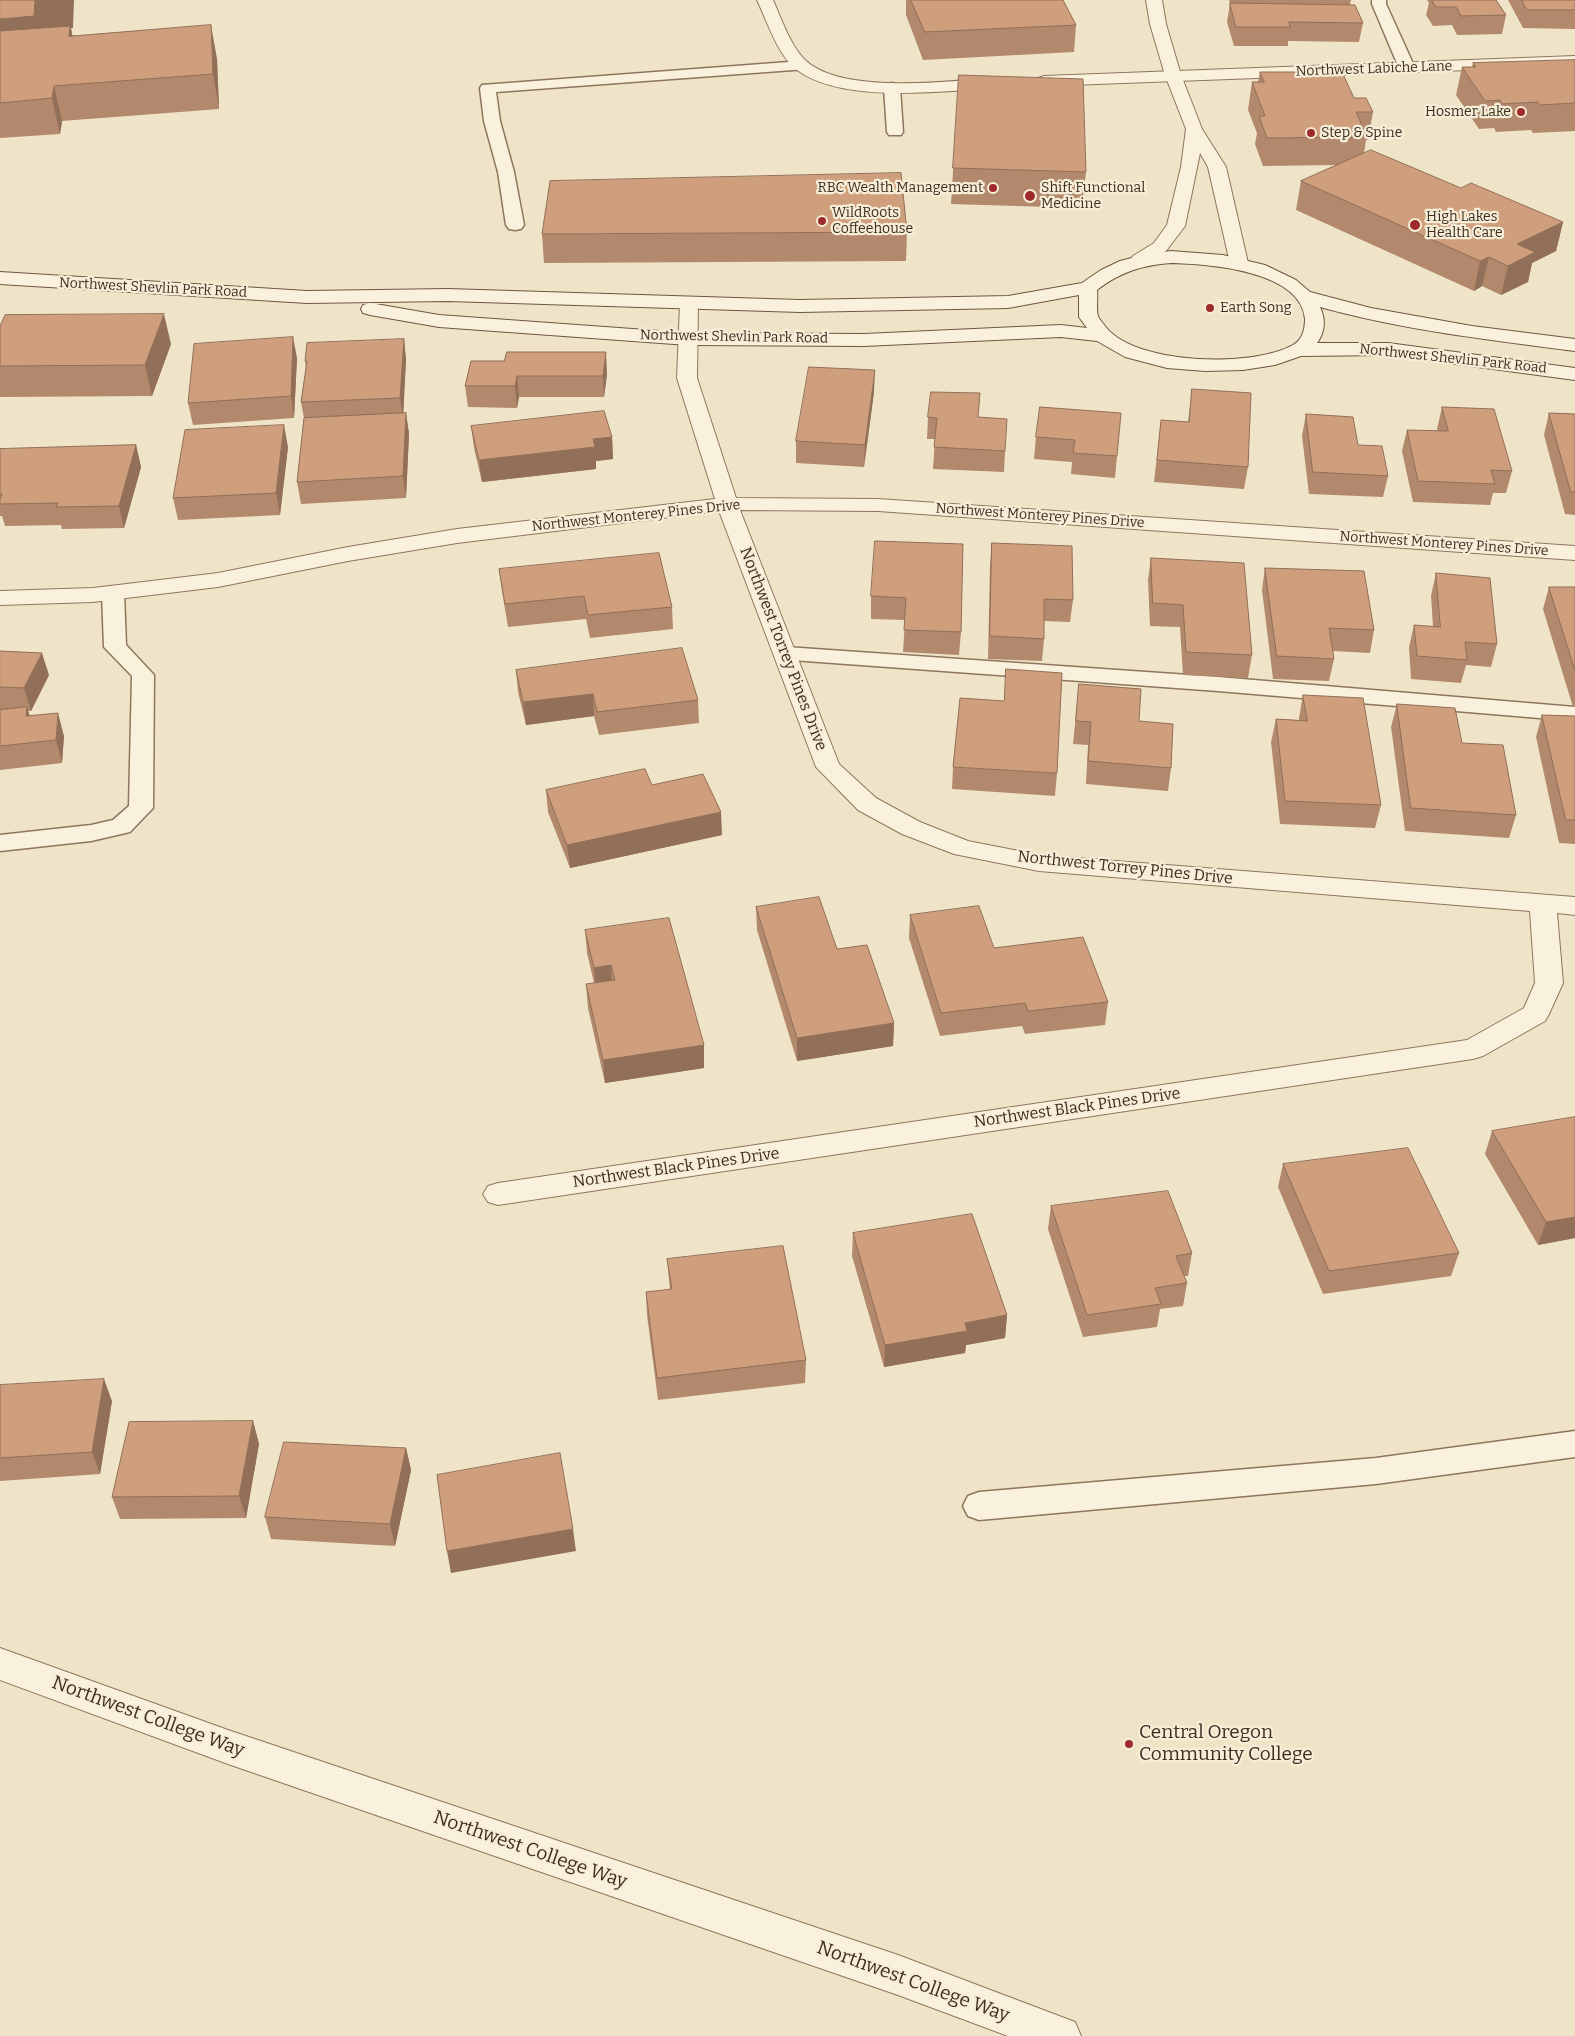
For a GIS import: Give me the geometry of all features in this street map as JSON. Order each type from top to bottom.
[{"type":"street","points":[[765,0],[794,56],[802,66],[823,77],[847,84],[892,88],[1010,83]]},
{"type":"street","points":[[1154,0],[1158,24],[1173,75],[1194,129],[1217,167],[1239,264]]},
{"type":"street","name":"Northwest Labiche Lane","points":[[1030,82],[1575,61]]},
{"type":"street","points":[[1103,336],[1093,324],[1088,312],[1085,300],[1088,288],[1114,270],[1139,260],[1160,247],[1176,226],[1190,167],[1194,129]]},
{"type":"street","points":[[1139,260],[1171,256],[1205,258],[1239,264],[1266,272],[1289,284],[1304,296],[1315,316],[1314,333],[1300,350]]},
{"type":"street","name":"Northwest Shevlin Park Road","points":[[0,278],[307,297],[448,295],[689,304],[882,306],[1008,302],[1088,288]]},
{"type":"street","name":"Northwest Shevlin Park Road","points":[[1304,296],[1347,309],[1394,319],[1575,345]]},
{"type":"street","name":"Northwest Shevlin Park Road","points":[[307,297],[439,321],[688,339],[864,340],[1061,331],[1103,336],[1137,355],[1169,363],[1207,366],[1243,365],[1273,360],[1300,350],[1388,349],[1575,374]]},
{"type":"street","name":"Northwest Torrey Pines Drive","points":[[689,304],[687,378],[727,504],[828,766],[868,804],[911,828],[963,848],[1039,863],[1575,906]]},
{"type":"street","name":"Northwest Monterey Pines Drive","points":[[0,598],[93,595],[218,580],[348,554],[457,536],[727,504],[878,505],[1575,553]]},
{"type":"street","name":"Northwest Black Pines Drive","points":[[498,1194],[1473,1049],[1535,1014],[1549,983],[1542,904]]},
{"type":"street","name":"Northwest College Way","points":[[0,1664],[228,1747],[898,1975],[1060,2036]]},
{"type":"lane","points":[[1379,0],[1379,4],[1407,68]]},
{"type":"lane","points":[[515,225],[506,172],[492,121],[488,88],[802,66]]},
{"type":"lane","points":[[892,88],[895,132]]},
{"type":"lane","points":[[0,844],[91,833],[114,828],[121,826],[141,808],[143,675],[115,646],[113,593]]},
{"type":"lane","points":[[786,654],[1218,684],[1575,714]]},
{"type":"lane","points":[[979,1506],[1376,1471],[1575,1444]]},
{"type":"building","points":[[0,0],[35,0],[34,16],[0,19]]},
{"type":"building","points":[[911,0],[1063,0],[1076,25],[925,32]]},
{"type":"building","points":[[1432,0],[1496,0],[1506,15],[1461,16],[1456,7],[1436,7]]},
{"type":"building","points":[[1522,0],[1575,0],[1575,10],[1527,10]]},
{"type":"building","points":[[1230,3],[1355,5],[1363,23],[1289,22],[1290,27],[1236,27]]},
{"type":"building","points":[[211,25],[213,74],[54,86],[52,98],[0,103],[0,31],[70,26],[69,36]]},
{"type":"building","points":[[1575,60],[1575,103],[1540,105],[1538,102],[1502,104],[1500,100],[1485,101],[1462,67],[1476,67],[1473,63]]},
{"type":"building","points":[[1260,72],[1342,72],[1354,98],[1366,98],[1373,112],[1356,112],[1367,137],[1267,138],[1259,116],[1265,116],[1252,82],[1264,82]]},
{"type":"building","points":[[959,75],[1083,79],[1086,172],[953,168]]},
{"type":"building","points":[[1371,150],[1461,188],[1471,183],[1563,222],[1517,244],[1535,252],[1508,266],[1489,257],[1480,261],[1301,181]]},
{"type":"building","points":[[901,173],[907,232],[542,234],[550,181]]},
{"type":"building","points":[[164,314],[145,365],[0,366],[0,326],[5,315]]},
{"type":"building","points":[[293,337],[291,396],[188,403],[194,344]]},
{"type":"building","points":[[404,339],[400,398],[301,402],[307,361],[305,361],[307,343]]},
{"type":"building","points":[[507,352],[606,352],[603,376],[517,376],[515,386],[465,386],[471,361],[504,361]]},
{"type":"building","points":[[809,367],[875,370],[865,445],[796,441]]},
{"type":"building","points":[[1192,389],[1251,393],[1248,467],[1157,460],[1161,420],[1189,422]]},
{"type":"building","points":[[931,392],[980,393],[978,417],[1007,419],[1005,451],[934,447],[937,418],[928,417]]},
{"type":"building","points":[[1040,407],[1121,413],[1117,456],[1073,453],[1075,440],[1036,437]]},
{"type":"building","points":[[1442,407],[1494,409],[1512,471],[1491,470],[1495,484],[1418,481],[1407,430],[1448,431]]},
{"type":"building","points":[[604,411],[612,437],[593,439],[595,447],[479,460],[471,426]]},
{"type":"building","points":[[406,413],[403,476],[297,482],[304,418]]},
{"type":"building","points":[[1549,413],[1575,414],[1575,492],[1571,492]]},
{"type":"building","points":[[1306,414],[1353,417],[1358,445],[1382,446],[1388,476],[1313,472]]},
{"type":"building","points":[[284,425],[276,493],[173,498],[185,430]]},
{"type":"building","points":[[136,445],[119,506],[56,507],[58,503],[0,504],[2,494],[0,494],[0,449]]},
{"type":"building","points":[[875,541],[963,544],[961,632],[904,630],[906,598],[871,596]]},
{"type":"building","points":[[992,543],[1072,546],[1073,600],[1044,599],[1044,639],[990,636]]},
{"type":"building","points":[[659,553],[672,607],[588,615],[584,596],[505,604],[499,569]]},
{"type":"building","points":[[1151,558],[1244,563],[1252,655],[1186,652],[1183,605],[1153,603]]},
{"type":"building","points":[[1265,568],[1364,571],[1374,630],[1329,628],[1334,659],[1277,656]]},
{"type":"building","points":[[1436,573],[1490,578],[1497,644],[1465,642],[1467,660],[1417,656],[1414,625],[1440,627]]},
{"type":"building","points":[[1549,587],[1575,587],[1575,670]]},
{"type":"building","points":[[682,648],[698,700],[597,712],[593,694],[523,702],[516,670]]},
{"type":"building","points":[[0,651],[42,653],[24,688],[0,687]]},
{"type":"building","points":[[1006,669],[1062,673],[1057,773],[953,767],[960,698],[1004,701]]},
{"type":"building","points":[[1079,684],[1141,689],[1139,721],[1173,724],[1171,768],[1088,761],[1091,722],[1076,721]]},
{"type":"building","points":[[1303,695],[1363,698],[1381,805],[1285,801],[1276,719],[1307,721]]},
{"type":"building","points":[[1397,704],[1455,708],[1462,743],[1503,745],[1516,815],[1411,808]]},
{"type":"building","points":[[27,707],[26,716],[58,713],[56,740],[0,746],[0,710]]},
{"type":"building","points":[[1542,715],[1575,716],[1575,820],[1566,820]]},
{"type":"building","points":[[645,769],[652,785],[703,774],[721,812],[567,845],[546,790]]},
{"type":"building","points":[[819,897],[837,949],[867,945],[894,1023],[797,1038],[756,907]]},
{"type":"building","points":[[979,906],[994,948],[1083,937],[1108,1002],[1028,1011],[1025,1003],[941,1013],[910,915]]},
{"type":"building","points":[[669,918],[704,1045],[603,1060],[586,984],[615,980],[611,965],[594,968],[585,930]]},
{"type":"building","points":[[1575,1117],[1575,1217],[1546,1222],[1492,1131]]},
{"type":"building","points":[[1408,1148],[1459,1253],[1329,1271],[1283,1164]]},
{"type":"building","points":[[1168,1191],[1192,1253],[1176,1256],[1187,1283],[1155,1288],[1161,1304],[1087,1315],[1051,1206]]},
{"type":"building","points":[[972,1214],[1007,1315],[965,1323],[967,1331],[885,1345],[853,1233]]},
{"type":"building","points":[[783,1246],[806,1360],[657,1378],[646,1292],[672,1289],[667,1259]]},
{"type":"building","points":[[104,1379],[92,1452],[0,1458],[0,1385]]},
{"type":"building","points":[[253,1421],[239,1496],[112,1497],[129,1422]]},
{"type":"building","points":[[284,1442],[406,1448],[390,1524],[265,1517]]},
{"type":"building","points":[[560,1453],[573,1529],[447,1551],[437,1475]]},
{"type":"place","name":"Hosmer Lake","points":[[1521,112]]},
{"type":"place","name":"Step & Spine","points":[[1311,133]]},
{"type":"place","name":"RBC Wealth Management","points":[[993,188]]},
{"type":"place","name":"Shift Functional Medicine","points":[[1030,196]]},
{"type":"place","name":"WildRoots Coffeehouse","points":[[822,221]]},
{"type":"place","name":"High Lakes Health Care","points":[[1415,225]]},
{"type":"place","name":"Earth Song","points":[[1210,308]]},
{"type":"place","name":"Central Oregon Community College","points":[[1129,1744]]}]
